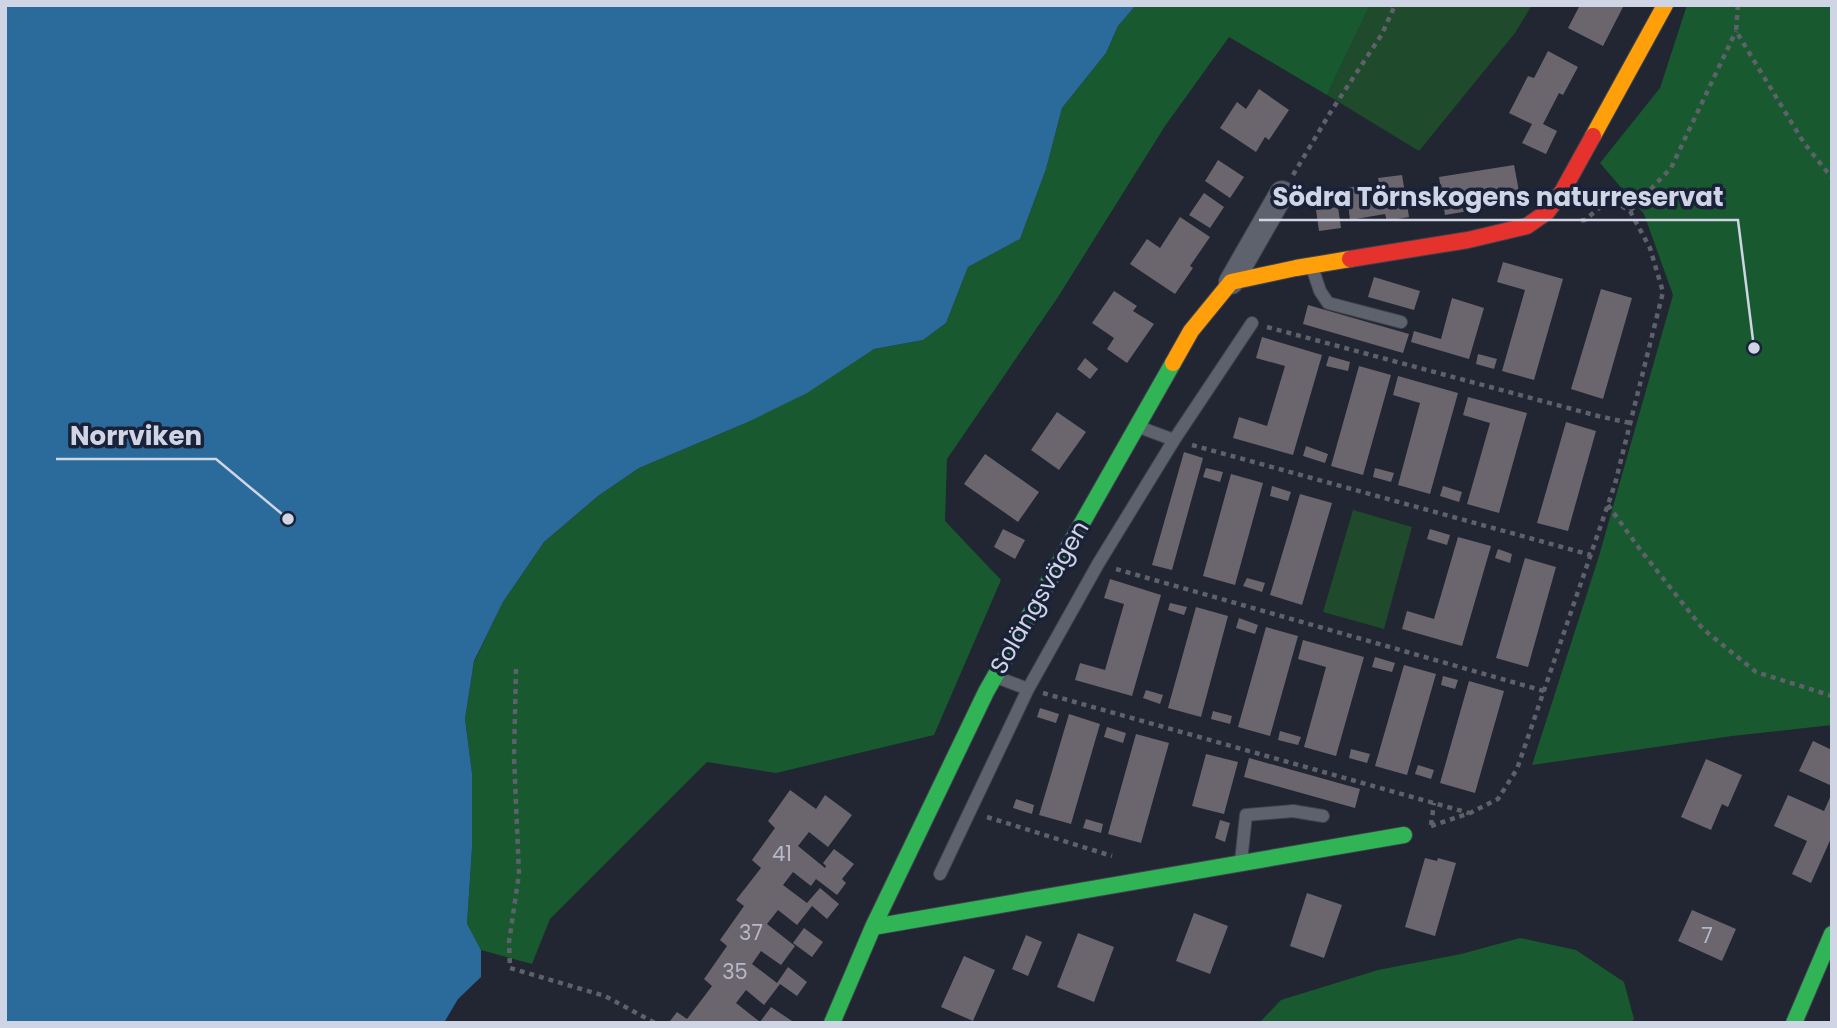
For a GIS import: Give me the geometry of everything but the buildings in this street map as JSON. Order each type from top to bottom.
[{"type":"street","points":[[1231,282],[1311,265],[1468,240],[1527,226],[1547,212],[1562,192],[1665,5]]},
{"type":"street","name":"Solängsvägen","points":[[832,1023],[873,927],[994,676],[1081,559],[1137,426],[1191,331],[1231,282],[1282,193]]},
{"type":"street","points":[[873,927],[1404,835]]},
{"type":"street","points":[[1794,1023],[1832,934]]},
{"type":"lane","points":[[1311,265],[1320,291],[1328,303],[1401,322]]},
{"type":"lane","points":[[940,874],[1028,689],[1081,559],[1174,440],[1252,323]]},
{"type":"lane","points":[[1137,426],[1174,440]]},
{"type":"lane","points":[[994,676],[1028,689]]},
{"type":"lane","points":[[1241,864],[1246,815],[1293,811],[1323,816]]},
{"type":"path","points":[[1282,193],[1382,34],[1395,5]]},
{"type":"path","points":[[1630,211],[1671,168],[1736,31],[1738,5]]},
{"type":"path","points":[[1736,31],[1804,143],[1832,178]]},
{"type":"path","points":[[1404,835],[1470,813],[1498,799],[1517,769],[1615,484],[1663,292],[1650,248],[1630,211],[1610,199],[1585,220],[1573,221]]},
{"type":"path","points":[[1252,323],[1630,423]]},
{"type":"path","points":[[1174,440],[1591,555]]},
{"type":"path","points":[[1608,505],[1703,629],[1756,672],[1832,696]]},
{"type":"path","points":[[1081,559],[1544,691]]},
{"type":"path","points":[[516,669],[514,756],[519,874],[509,942],[510,968],[605,996],[655,1023]]},
{"type":"path","points":[[1028,689],[1470,813]]},
{"type":"path","points":[[1432,816],[1434,803]]},
{"type":"path","points":[[970,812],[1121,859],[1131,883]]},
{"type":"green space","points":[[1136,5],[1370,5],[1327,95],[1229,37],[1165,126],[1058,297],[947,459],[945,521],[1001,580],[934,735],[776,773],[707,762],[550,919],[532,964],[481,950],[467,925],[472,848],[472,773],[465,719],[474,662],[503,602],[544,542],[598,496],[639,468],[748,422],[874,349],[923,340],[946,323],[968,267],[1020,239],[1046,169],[1062,108],[1106,53],[1118,26]]},
{"type":"green space","points":[[1370,5],[1532,5],[1515,33],[1419,151],[1327,95]]},
{"type":"green space","points":[[1687,5],[1832,5],[1832,725],[1732,736],[1532,765],[1599,556],[1673,295],[1644,214],[1600,163],[1660,88]]},
{"type":"green space","points":[[1353,510],[1412,527],[1384,629],[1323,612]]},
{"type":"green space","points":[[1520,938],[1576,950],[1624,982],[1634,1019],[1631,1023],[1259,1023],[1281,1000],[1378,970],[1461,954]]},
{"type":"water","points":[[5,5],[1136,5],[1118,26],[1106,53],[1062,108],[1046,169],[1020,239],[968,267],[946,323],[923,340],[874,349],[807,393],[748,422],[639,468],[598,496],[544,542],[503,602],[474,661],[465,719],[472,773],[472,848],[467,924],[481,950],[481,977],[458,999],[445,1021],[5,1023]]},
{"type":"traffic: fast","points":[[832,1023],[873,927],[986,692],[1173,363]]},
{"type":"traffic: fast","points":[[873,927],[1404,835]]},
{"type":"traffic: fast","points":[[1794,1023],[1832,934]]},
{"type":"traffic: slow","points":[[1593,136],[1665,5]]},
{"type":"traffic: slow","points":[[1173,363],[1191,331],[1231,282],[1350,259]]},
{"type":"traffic: jam","points":[[1350,259],[1468,240],[1527,226],[1547,212],[1562,192],[1593,136]]},
{"type":"place","name":"Södra Törnskogens naturreservat","points":[[1754,348]]},
{"type":"place","name":"Norrviken","points":[[288,519]]}]
